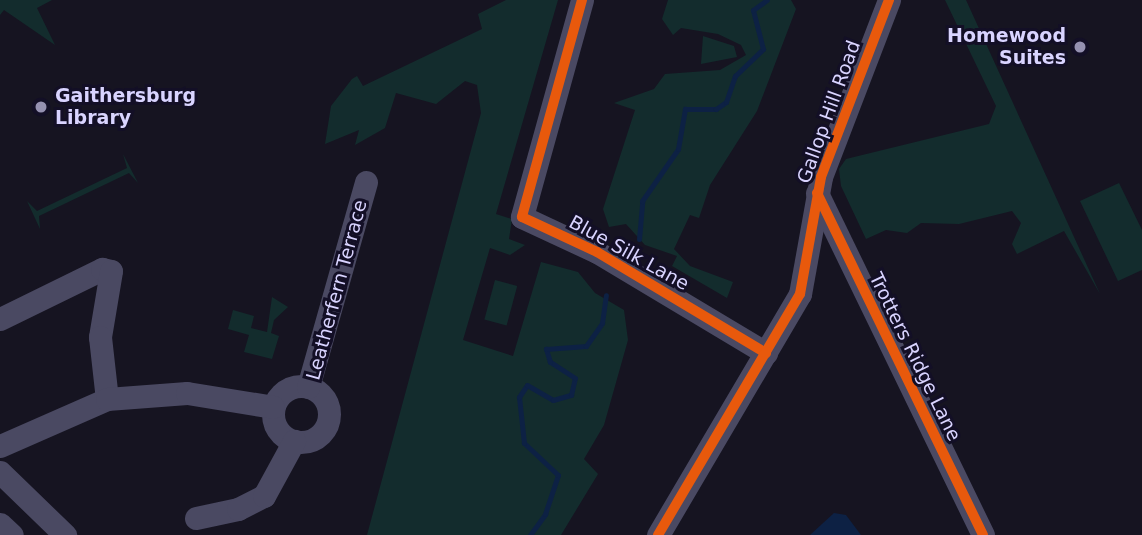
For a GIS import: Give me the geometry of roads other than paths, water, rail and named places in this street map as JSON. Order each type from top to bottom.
[{"type":"street","name":"Blue Silk Lane","points":[[582,0],[521,215],[597,252],[766,353]]},
{"type":"street","name":"Gallop Hill Road","points":[[658,535],[766,353],[806,276],[817,193],[888,0]]},
{"type":"street","name":"Leatherfern Terrace","points":[[294,442],[314,439],[329,419],[326,401],[308,387],[366,182]]},
{"type":"street","name":"Trotters Ridge Lane","points":[[817,193],[983,535]]},
{"type":"street","points":[[0,319],[102,269],[111,271],[100,337],[107,399]]},
{"type":"street","points":[[195,518],[238,509],[264,496],[294,442],[277,429],[273,407],[284,391],[308,387]]},
{"type":"street","points":[[0,446],[107,399],[187,393],[273,407]]},
{"type":"street","points":[[0,472],[65,535]]},
{"type":"street","points":[[0,523],[12,535]]},
{"type":"water","points":[[834,513],[846,515],[861,535],[810,535]]},
{"type":"waterway","points":[[639,239],[642,201],[678,149],[685,109],[716,109],[726,102],[735,76],[763,49],[753,10],[767,0]]},
{"type":"waterway","points":[[530,535],[545,514],[558,475],[524,443],[519,397],[527,385],[553,400],[571,395],[575,378],[550,362],[546,349],[586,346],[602,323],[606,295]]},
{"type":"place","name":"Homewood Suites","points":[[1080,47]]},
{"type":"place","name":"Gaithersburg Library","points":[[41,107]]}]
